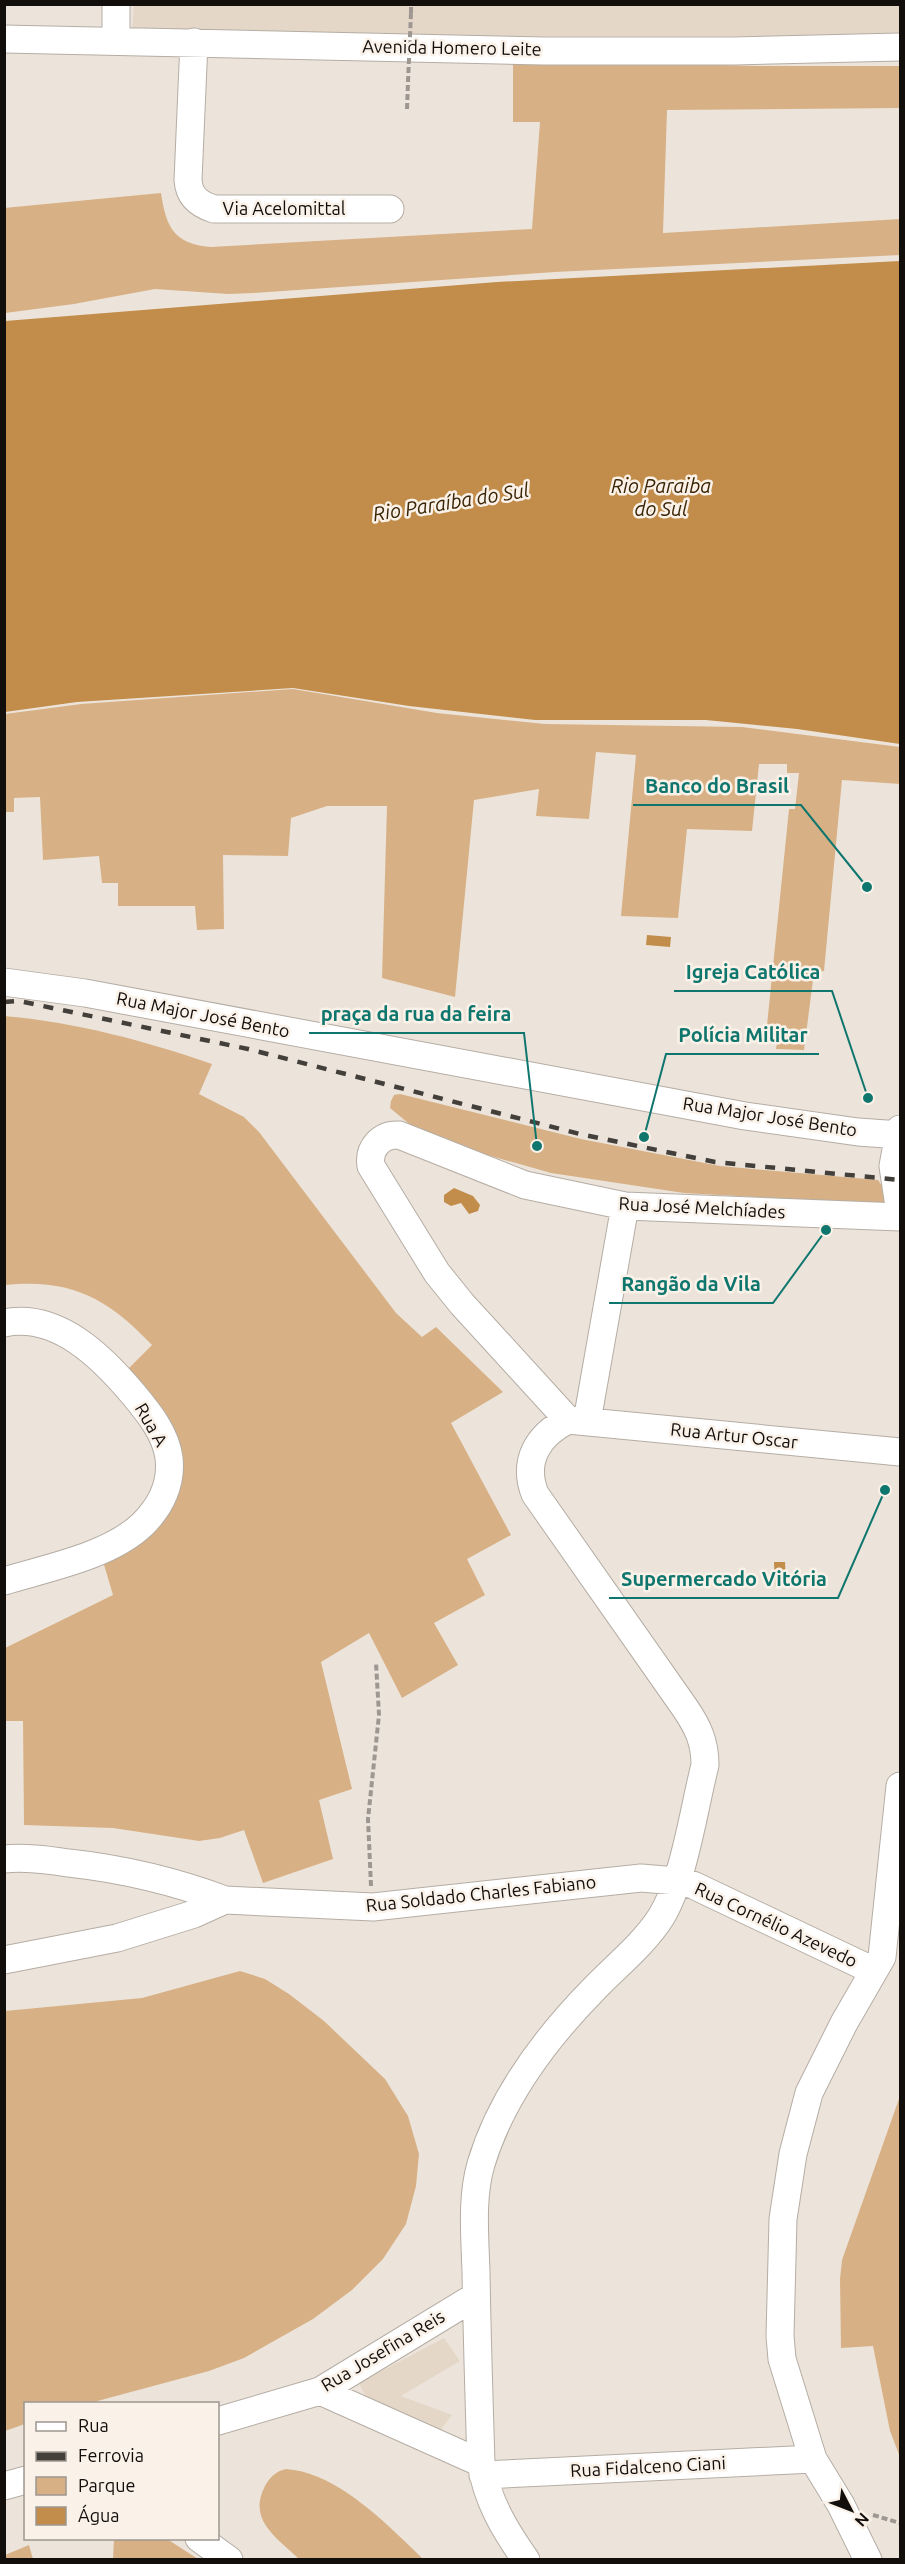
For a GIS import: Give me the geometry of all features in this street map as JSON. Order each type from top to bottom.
[{"type":"street","points":[[116,4],[116,41]]},
{"type":"street","name":"Avenida Homero Leite","points":[[4,39],[544,51],[734,51],[900,47]]},
{"type":"street","name":"Via Acelomittal","points":[[194,42],[188,180],[190,192],[197,201],[214,209],[390,209]]},
{"type":"street","name":"Rua Major José Bento","points":[[4,982],[85,993],[745,1116],[858,1132],[900,1133]]},
{"type":"street","points":[[900,1133],[894,1173],[900,1215]]},
{"type":"street","name":"Rua José Melchíades","points":[[577,1420],[462,1304],[437,1273],[372,1166],[372,1151],[381,1140],[396,1135],[525,1185],[625,1206],[900,1215]]},
{"type":"street","points":[[526,2559],[494,2508],[482,2469],[474,2216],[480,2167],[500,2115],[517,2084],[546,2044],[588,1995],[660,1919],[669,1904],[677,1881],[705,1765],[705,1748],[698,1727],[535,1494],[530,1474],[534,1452],[542,1437],[577,1420],[625,1206]]},
{"type":"street","name":"Rua A","points":[[4,1323],[23,1321],[47,1327],[72,1338],[108,1365],[156,1424],[166,1447],[169,1472],[165,1491],[160,1501],[142,1525],[128,1535],[91,1553],[4,1581]]},
{"type":"street","name":"Rua Artur Oscar","points":[[577,1420],[900,1452]]},
{"type":"street","points":[[878,1964],[900,1786]]},
{"type":"street","points":[[4,1859],[26,1857],[96,1866],[152,1877],[225,1900]]},
{"type":"street","name":"Rua Soldado Charles Fabiano","points":[[4,1960],[117,1938],[194,1914],[225,1900],[373,1907],[640,1878],[677,1881]]},
{"type":"street","name":"Rua Cornélio Azevedo","points":[[677,1881],[733,1902],[878,1964]]},
{"type":"street","points":[[868,2559],[841,2505],[813,2459],[782,2359],[780,2336],[783,2218],[793,2154],[809,2093],[878,1964],[900,1933]]},
{"type":"street","name":"Rua Josefina Reis","points":[[219,2421],[320,2391],[476,2296]]},
{"type":"street","points":[[320,2391],[482,2469]]},
{"type":"street","name":"Rua Fidalceno Ciani","points":[[482,2469],[813,2459]]},
{"type":"street","points":[[202,2540],[229,2559]]},
{"type":"path","points":[[407,109],[411,4]]},
{"type":"path","points":[[373,1907],[368,1839],[369,1801],[379,1715],[375,1664]]},
{"type":"shaded area","points":[[134,4],[900,5],[900,36],[233,36],[132,31]]},
{"type":"shaded area","points":[[444,2338],[460,2361],[401,2396],[452,2415],[437,2435],[369,2404],[359,2383]]},
{"type":"green space","points":[[513,59],[755,66],[900,66],[900,108],[667,110],[663,233],[900,219],[900,255],[555,272],[254,293],[228,294],[155,289],[74,304],[5,313],[4,208],[161,193],[169,224],[174,231],[188,242],[211,247],[532,229],[540,122],[513,122]]},
{"type":"green space","points":[[293,689],[437,713],[545,724],[742,727],[900,747],[900,784],[842,780],[824,971],[814,972],[804,1050],[776,1049],[778,1035],[766,1035],[789,809],[795,809],[799,773],[787,773],[787,764],[759,764],[752,831],[687,829],[678,918],[621,916],[636,755],[596,752],[589,819],[536,816],[539,789],[474,800],[455,997],[382,978],[387,806],[327,806],[291,818],[288,856],[223,855],[224,929],[197,930],[195,906],[118,906],[118,883],[102,883],[99,856],[43,860],[40,797],[14,798],[14,812],[5,812],[5,714],[81,704]]},
{"type":"green space","points":[[4,1016],[57,1023],[110,1034],[212,1064],[199,1094],[244,1117],[259,1132],[396,1313],[422,1337],[436,1327],[503,1392],[451,1423],[511,1535],[467,1559],[485,1595],[434,1623],[458,1665],[402,1698],[369,1633],[321,1662],[352,1789],[319,1800],[333,1859],[263,1883],[244,1830],[220,1838],[199,1841],[113,1828],[24,1825],[23,1721],[5,1721],[5,1648],[113,1595],[102,1558],[172,1497],[126,1371],[152,1345],[120,1315],[86,1295],[49,1285],[5,1285]]},
{"type":"green space","points":[[400,1094],[581,1139],[720,1166],[878,1180],[882,1186],[885,1201],[882,1204],[684,1193],[551,1173],[473,1151],[413,1127],[390,1108],[394,1095]]},
{"type":"green space","points":[[240,1971],[265,1979],[324,2021],[385,2079],[408,2116],[419,2154],[416,2186],[406,2224],[383,2259],[352,2290],[313,2319],[244,2358],[209,2371],[94,2402],[24,2402],[24,2424],[5,2431],[5,2011],[142,1998]]},
{"type":"green space","points":[[900,2096],[900,2457],[890,2431],[873,2346],[841,2348],[840,2279],[842,2260]]},
{"type":"green space","points":[[286,2469],[305,2472],[343,2490],[378,2516],[423,2559],[299,2559],[274,2536],[262,2519],[260,2509],[260,2498],[265,2486],[271,2477]]},
{"type":"green space","points":[[114,2540],[169,2540],[198,2559],[113,2559]]},
{"type":"green space","points":[[29,2545],[33,2559],[5,2559],[5,2555]]},
{"type":"water","name":"Rio Paraiba do Sul","points":[[900,261],[900,744],[797,729],[706,720],[535,720],[409,706],[293,688],[77,702],[5,712],[5,321],[497,282]]},
{"type":"water","points":[[647,935],[671,937],[670,947],[646,945]]},
{"type":"water","points":[[454,1188],[473,1196],[480,1205],[478,1211],[469,1214],[461,1203],[451,1206],[444,1202],[444,1195]]},
{"type":"water","points":[[774,1562],[785,1562],[786,1586],[775,1587]]},
{"type":"railway","points":[[4,1002],[19,1001],[248,1049],[580,1134],[715,1162],[900,1180]]},
{"type":"place","name":"Banco do Brasil","points":[[867,887]]},
{"type":"place","name":"Igreja Católica","points":[[868,1098]]},
{"type":"place","name":"Polícia Militar","points":[[644,1137]]},
{"type":"place","name":"praça da rua da feira","points":[[537,1146]]},
{"type":"place","name":"Rangão da Vila","points":[[826,1230]]},
{"type":"place","name":"Supermercado Vitória","points":[[885,1490]]},
{"type":"water label","name":"Rio Paraíba do Sul","points":[[451,502]]}]
